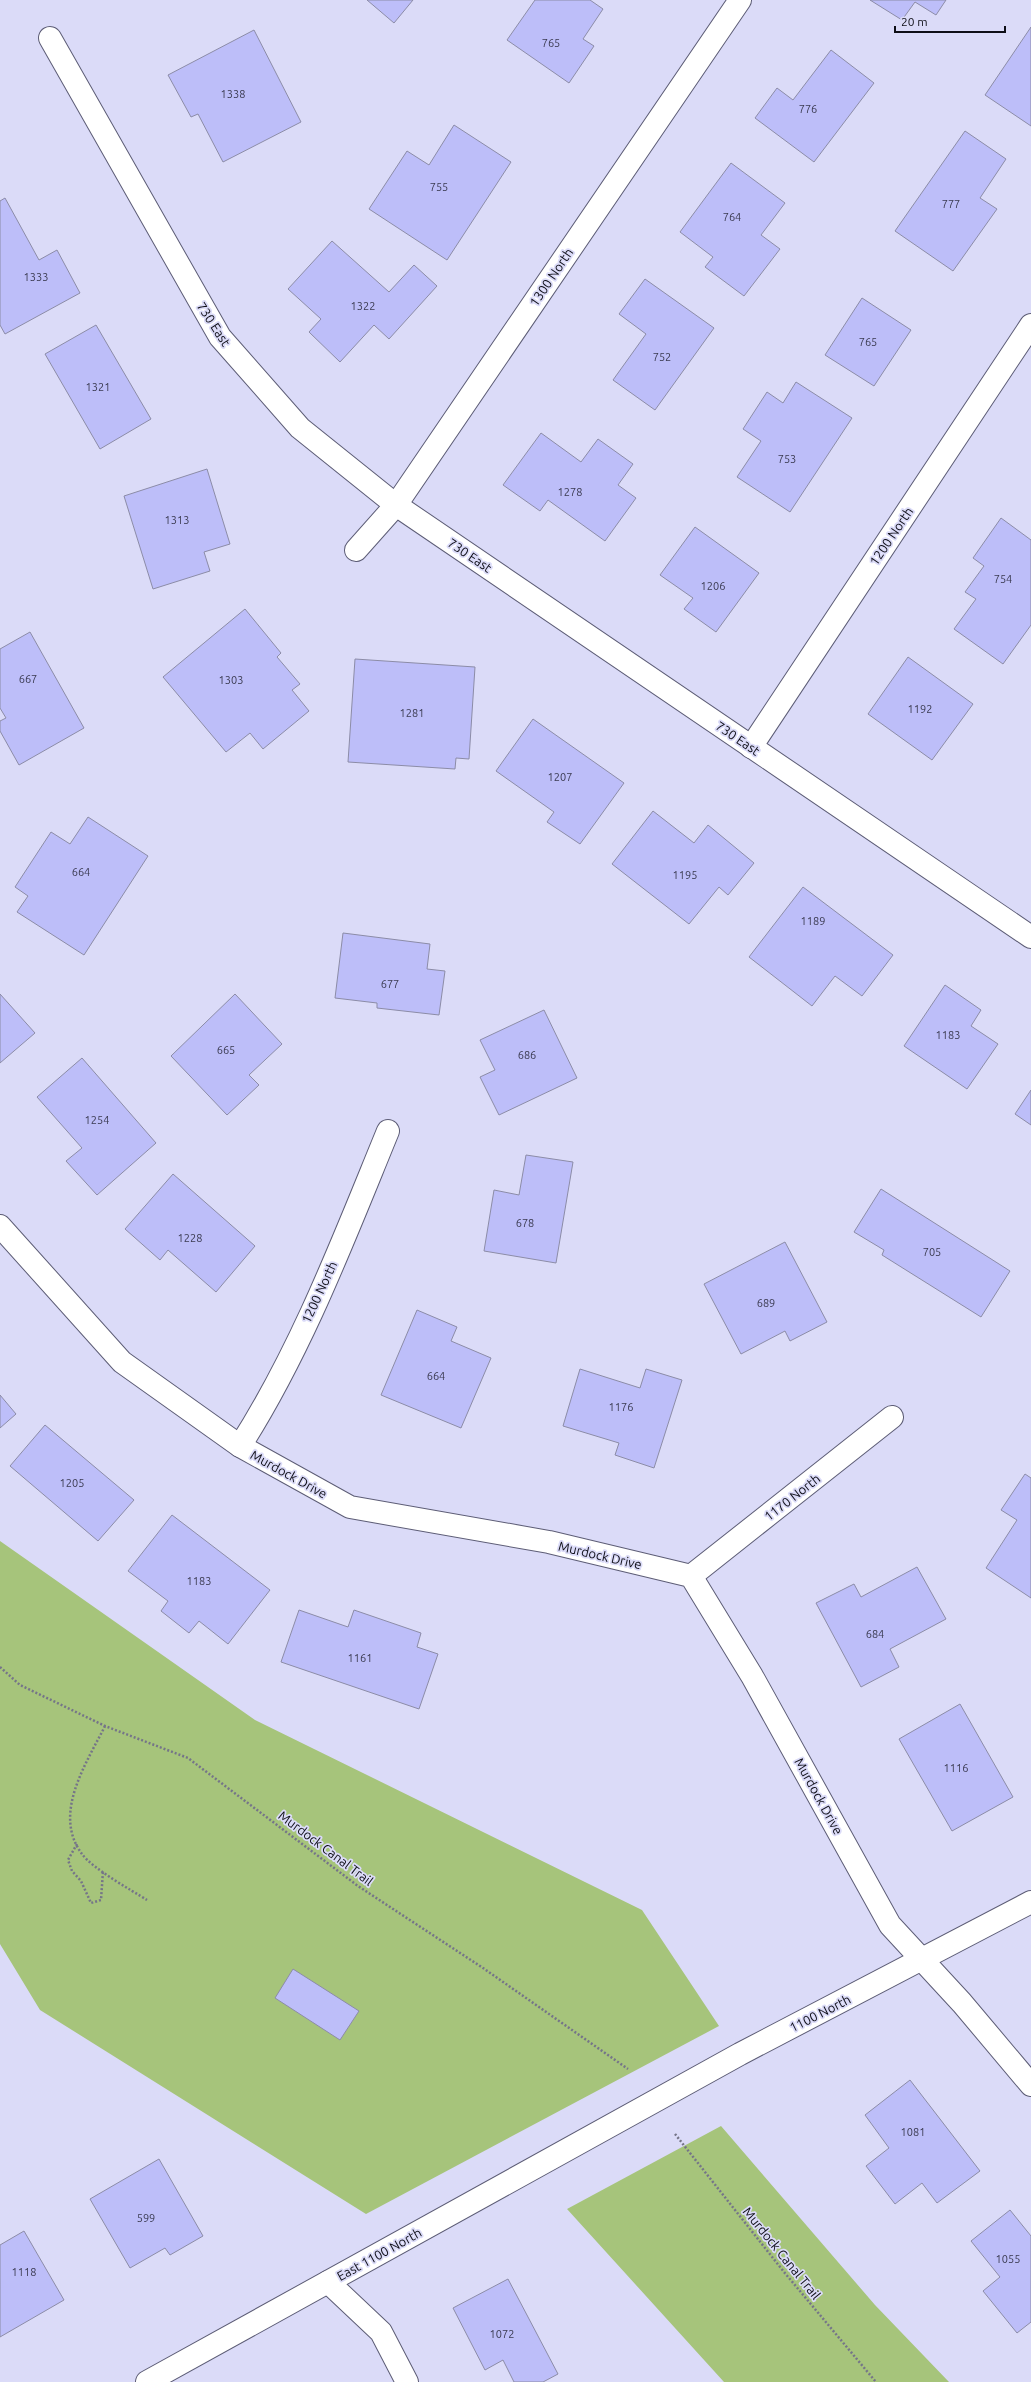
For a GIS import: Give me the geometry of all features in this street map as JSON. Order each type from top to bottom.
[{"type":"street","name":"1300 North","points":[[356,550],[396,505],[740,0]]},
{"type":"street","name":"730 East","points":[[50,38],[220,337],[300,428],[396,505],[1031,937]]},
{"type":"street","name":"1200 North","points":[[750,747],[1031,325]]},
{"type":"street","name":"1200 North","points":[[240,1446],[266,1404],[335,1258],[388,1131]]},
{"type":"street","name":"Murdock Drive","points":[[0,1226],[122,1362],[240,1446],[350,1507],[549,1542],[691,1576],[752,1676],[890,1925],[924,1960],[1031,2085]]},
{"type":"street","name":"1170 North","points":[[691,1576],[892,1417]]},
{"type":"street","name":"1100 North","points":[[611,2127],[740,2054],[924,1960],[1031,1902]]},
{"type":"street","name":"East 1100 North","points":[[147,2382],[611,2127]]},
{"type":"street","points":[[328,2282],[381,2332],[407,2382]]},
{"type":"path","name":"Murdock Canal Trail","points":[[0,1667],[20,1685],[105,1726],[188,1758],[358,1886],[483,1968],[628,2069]]},
{"type":"path","points":[[105,1726],[75,1786],[70,1826],[82,1855],[103,1871],[147,1900]]},
{"type":"path","points":[[77,1844],[68,1860],[72,1871],[82,1881],[91,1904],[101,1900],[103,1871]]},
{"type":"path","name":"Murdock Canal Trail","points":[[675,2134],[784,2272],[876,2382]]},
{"type":"green space","points":[[0,1541],[255,1720],[642,1910],[719,2026],[366,2214],[40,2010],[0,1944]]},
{"type":"green space","points":[[721,2126],[875,2305],[949,2382],[724,2382],[567,2209]]},
{"type":"building","points":[[367,0],[413,0],[394,23]]},
{"type":"building","points":[[535,0],[590,0],[603,9],[583,39],[594,46],[569,83],[507,40]]},
{"type":"building","points":[[870,0],[946,0],[936,15],[915,2],[902,20]]},
{"type":"building","points":[[1031,27],[1031,126],[985,95]]},
{"type":"building","points":[[254,30],[301,122],[223,162],[198,114],[191,117],[168,75]]},
{"type":"building","points":[[831,50],[874,83],[814,162],[755,118],[777,88],[793,100]]},
{"type":"building","points":[[454,125],[511,162],[447,260],[369,209],[407,151],[429,165]]},
{"type":"building","points":[[965,131],[1006,159],[980,198],[997,209],[953,271],[895,231]]},
{"type":"building","points":[[731,163],[785,203],[761,235],[780,249],[744,296],[705,267],[713,257],[680,232]]},
{"type":"building","points":[[5,198],[39,260],[57,250],[80,293],[5,334],[0,325],[0,201]]},
{"type":"building","points":[[332,241],[389,292],[414,265],[437,286],[389,339],[374,325],[340,362],[309,332],[321,319],[288,289]]},
{"type":"building","points":[[645,279],[714,328],[655,410],[613,380],[646,334],[619,314]]},
{"type":"building","points":[[862,298],[911,330],[874,386],[825,355]]},
{"type":"building","points":[[96,325],[151,419],[100,449],[45,354]]},
{"type":"building","points":[[796,382],[852,418],[790,512],[737,477],[761,441],[743,429],[767,392],[783,403]]},
{"type":"building","points":[[541,433],[581,462],[598,439],[633,464],[618,485],[636,498],[605,541],[548,500],[540,511],[503,485]]},
{"type":"building","points":[[207,469],[230,544],[204,552],[210,571],[153,589],[124,496]]},
{"type":"building","points":[[1001,518],[1031,540],[1031,625],[1003,664],[954,629],[976,599],[965,592],[984,566],[973,558]]},
{"type":"building","points":[[695,527],[759,573],[716,632],[684,609],[693,598],[660,575]]},
{"type":"building","points":[[245,609],[281,653],[277,657],[300,684],[292,690],[309,711],[263,749],[250,733],[226,752],[163,677]]},
{"type":"building","points":[[30,632],[84,728],[19,765],[0,731],[0,721],[6,718],[0,708],[0,649]]},
{"type":"building","points":[[908,657],[973,704],[932,760],[868,714]]},
{"type":"building","points":[[355,659],[475,667],[469,759],[456,758],[455,769],[348,762]]},
{"type":"building","points":[[533,719],[624,783],[580,844],[547,822],[554,812],[496,771]]},
{"type":"building","points":[[653,811],[694,843],[708,825],[754,863],[728,895],[719,887],[689,924],[612,864]]},
{"type":"building","points":[[88,817],[148,856],[84,955],[17,912],[28,896],[15,887],[51,832],[70,844]]},
{"type":"building","points":[[803,887],[893,955],[862,996],[835,976],[812,1006],[749,957]]},
{"type":"building","points":[[343,933],[430,944],[427,969],[445,971],[439,1015],[377,1008],[377,1003],[335,998]]},
{"type":"building","points":[[945,985],[981,1010],[971,1026],[998,1044],[967,1089],[904,1046]]},
{"type":"building","points":[[0,994],[35,1033],[0,1063]]},
{"type":"building","points":[[235,994],[282,1044],[249,1075],[259,1085],[227,1115],[171,1056]]},
{"type":"building","points":[[544,1010],[577,1078],[499,1115],[480,1077],[495,1070],[480,1040]]},
{"type":"building","points":[[82,1058],[156,1143],[97,1195],[66,1161],[82,1148],[37,1097]]},
{"type":"building","points":[[1031,1090],[1031,1125],[1015,1114]]},
{"type":"building","points":[[526,1155],[573,1162],[556,1263],[484,1251],[494,1190],[519,1195]]},
{"type":"building","points":[[173,1174],[255,1246],[216,1292],[168,1250],[160,1260],[125,1229]]},
{"type":"building","points":[[881,1189],[1010,1271],[981,1317],[882,1255],[884,1250],[854,1232]]},
{"type":"building","points":[[785,1242],[827,1322],[790,1341],[785,1331],[741,1354],[704,1284]]},
{"type":"building","points":[[417,1310],[457,1327],[451,1341],[491,1358],[461,1428],[381,1395]]},
{"type":"building","points":[[580,1369],[640,1388],[646,1369],[682,1380],[654,1468],[615,1455],[619,1443],[563,1426]]},
{"type":"building","points":[[0,1395],[16,1414],[0,1428]]},
{"type":"building","points":[[45,1425],[134,1500],[98,1541],[10,1466]]},
{"type":"building","points":[[1025,1474],[1031,1478],[1031,1598],[986,1568],[1017,1520],[1001,1510]]},
{"type":"building","points":[[172,1515],[270,1590],[228,1644],[199,1621],[189,1633],[161,1611],[168,1601],[128,1571]]},
{"type":"building","points":[[917,1567],[946,1619],[890,1649],[899,1667],[861,1687],[816,1603],[854,1584],[861,1597]]},
{"type":"building","points":[[299,1610],[348,1627],[354,1610],[421,1633],[417,1647],[438,1654],[419,1709],[281,1662]]},
{"type":"building","points":[[960,1704],[1013,1797],[952,1831],[899,1739]]},
{"type":"building","points":[[293,1969],[359,2011],[340,2040],[275,1998]]},
{"type":"building","points":[[910,2080],[980,2171],[937,2203],[922,2183],[895,2204],[866,2166],[889,2148],[865,2115]]},
{"type":"building","points":[[159,2159],[203,2236],[170,2255],[165,2248],[130,2268],[90,2199]]},
{"type":"building","points":[[1010,2210],[1031,2236],[1031,2322],[1017,2333],[983,2291],[1000,2277],[971,2241]]},
{"type":"building","points":[[24,2231],[64,2300],[0,2337],[0,2245]]},
{"type":"building","points":[[508,2279],[558,2374],[543,2382],[514,2382],[503,2360],[485,2370],[453,2308]]}]
